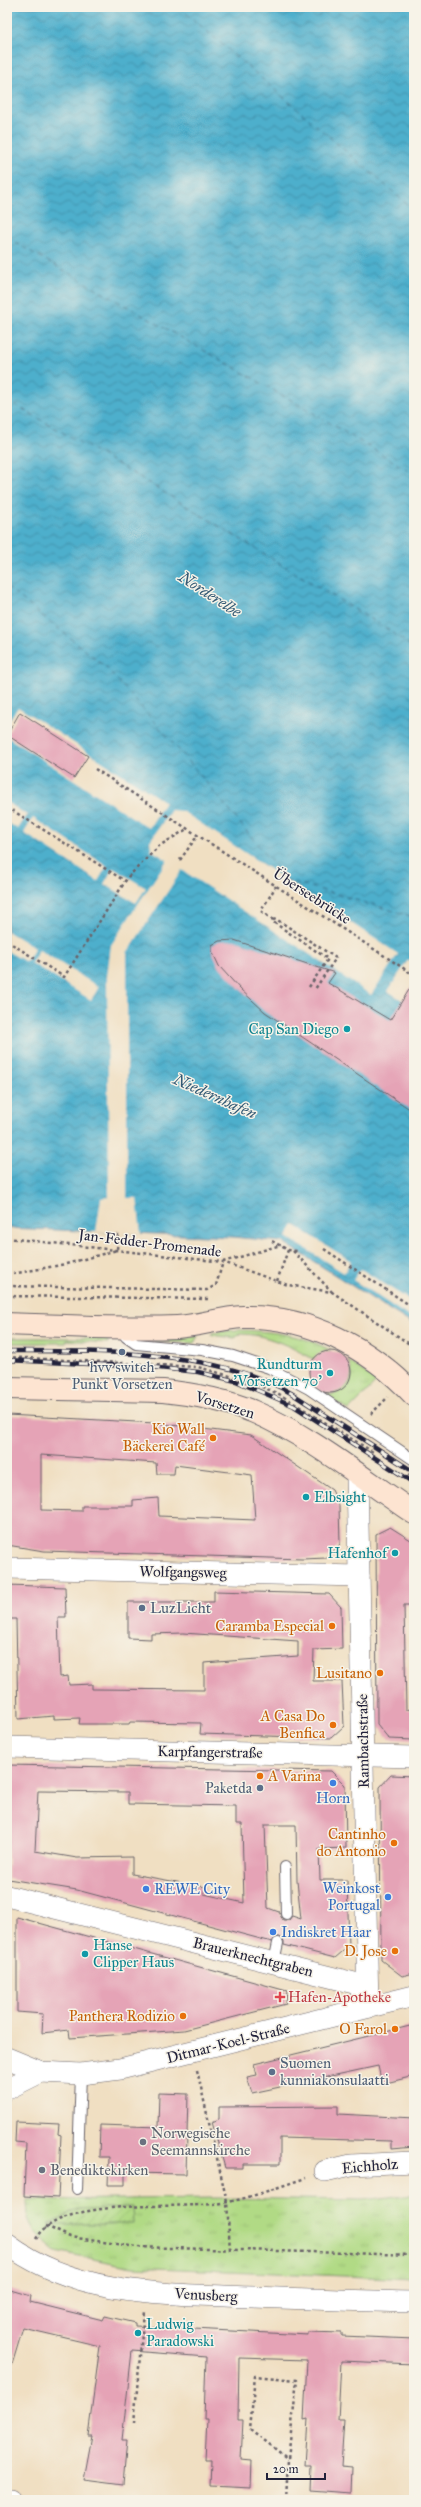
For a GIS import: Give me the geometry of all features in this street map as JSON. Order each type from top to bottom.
[{"type":"main road","points":[[7,1324],[179,1327],[242,1317],[296,1323],[317,1329],[346,1343],[386,1368],[408,1389]]},
{"type":"main road","name":"Vorsetzen","points":[[7,1388],[163,1391],[209,1398],[252,1411],[273,1422],[414,1513]]},
{"type":"street","name":"Rambachstraße","points":[[357,1476],[368,2007]]},
{"type":"street","name":"Wolfgangsweg","points":[[7,1568],[359,1576]]},
{"type":"street","name":"Karpfangerstraße","points":[[7,1747],[414,1757]]},
{"type":"street","name":"Brauerknechtgraben","points":[[7,1896],[276,1953],[358,1984],[368,2007]]},
{"type":"street","name":"Ditmar-Koel-Straße","points":[[41,2072],[81,2074],[120,2069],[414,1996]]},
{"type":"street","points":[[7,2058],[41,2072]]},
{"type":"street","points":[[7,2089],[41,2072]]},
{"type":"street","name":"Eichholz","points":[[325,2171],[351,2165],[414,2162]]},
{"type":"street","name":"Venusberg","points":[[7,2244],[26,2256],[72,2278],[145,2292],[414,2302]]},
{"type":"lane","points":[[118,1327],[126,1337],[136,1344],[202,1350],[233,1356],[269,1368],[309,1389],[414,1460]]},
{"type":"lane","points":[[285,1867],[286,1914]]},
{"type":"lane","points":[[77,2189],[81,2074]]},
{"type":"path","name":"Überseebrücke","points":[[95,769],[414,975]]},
{"type":"path","points":[[7,807],[125,881]]},
{"type":"path","points":[[7,941],[64,977],[128,877],[159,846],[188,829]]},
{"type":"path","points":[[180,860],[198,836]]},
{"type":"path","points":[[276,886],[261,911],[328,960],[309,987]]},
{"type":"path","points":[[274,920],[336,958],[315,989]]},
{"type":"path","points":[[7,1275],[66,1264],[117,1250],[118,1233]]},
{"type":"path","name":"Jan-Fedder-Promenade","points":[[7,1238],[223,1262],[277,1281],[332,1292],[414,1347]]},
{"type":"path","points":[[272,1241],[288,1250],[295,1251],[332,1292]]},
{"type":"path","points":[[7,1286],[207,1290],[216,1285],[223,1262],[281,1246]]},
{"type":"path","points":[[324,1249],[414,1308]]},
{"type":"path","points":[[277,1281],[288,1250]]},
{"type":"path","points":[[351,1438],[361,1424],[408,1389]]},
{"type":"path","points":[[193,2052],[227,2202],[230,2250]]},
{"type":"path","points":[[26,2256],[46,2226],[59,2218],[121,2207],[227,2202],[325,2171]]},
{"type":"path","points":[[46,2226],[70,2237],[137,2247],[414,2255]]},
{"type":"path","points":[[134,2423],[145,2292]]},
{"type":"path","points":[[286,2500],[288,2460],[297,2380],[255,2376],[250,2429],[288,2460]]},
{"type":"green space","points":[[237,1330],[286,1334],[321,1345],[331,1351],[322,1353],[313,1359],[269,1338],[240,1334],[235,1338],[211,1335],[212,1333]]},
{"type":"green space","points":[[198,1336],[194,1343],[144,1341],[144,1339],[171,1339]]},
{"type":"green space","points":[[7,1338],[108,1338],[108,1343],[67,1340],[66,1343],[7,1343]]},
{"type":"green space","points":[[347,1360],[377,1381],[349,1410],[320,1393],[335,1393],[347,1386],[350,1381],[351,1374]]},
{"type":"green space","points":[[414,2194],[414,2279],[132,2267],[56,2251],[34,2232],[28,2218],[27,2200],[217,2198],[363,2200]]},
{"type":"green space","points":[[132,2207],[133,2224],[49,2224],[80,2209]]},
{"type":"water","points":[[7,7],[414,7],[414,1325],[283,1242],[233,1237],[7,1228]]},
{"type":"pier","points":[[18,707],[165,802],[149,828],[7,737],[7,724]]},
{"type":"pier","points":[[7,802],[27,815],[18,829],[7,822]]},
{"type":"pier","points":[[171,810],[182,811],[398,954],[371,995],[182,870],[127,953],[127,1198],[137,1198],[141,1234],[96,1232],[101,1198],[109,1197],[107,977],[111,945],[167,860],[151,850],[150,841]]},
{"type":"pier","points":[[33,818],[107,866],[98,881],[24,833]]},
{"type":"pier","points":[[113,868],[146,888],[136,903],[104,884]]},
{"type":"pier","points":[[7,931],[35,948],[26,962],[7,951]]},
{"type":"pier","points":[[39,950],[99,987],[91,1000],[31,963]]},
{"type":"pier","points":[[408,960],[414,964],[414,1008],[388,991]]},
{"type":"pier","points":[[294,1225],[351,1261],[344,1273],[287,1237]]},
{"type":"pier","points":[[361,1269],[414,1303],[414,1320],[353,1280]]},
{"type":"building","points":[[20,712],[88,756],[74,778],[7,735]]},
{"type":"building","name":"Cap San Diego","points":[[234,940],[335,973],[328,983],[390,1020],[414,982],[414,1112],[265,1012],[240,989],[219,966],[212,951],[212,945],[219,941]]},
{"type":"building","name":"Rundturm 'Vorsetzen 70'","points":[[326,1351],[334,1351],[342,1354],[348,1360],[351,1372],[348,1384],[342,1390],[334,1393],[326,1393],[318,1390],[312,1384],[309,1376],[309,1368],[312,1360],[318,1354]]},
{"type":"building","points":[[7,1415],[155,1423],[251,1435],[332,1490],[339,1505],[340,1544],[327,1558],[302,1559],[44,1551],[7,1545]],"holes":[[[41,1455],[156,1463],[157,1474],[174,1474],[175,1465],[252,1475],[255,1520],[159,1516],[158,1498],[133,1500],[133,1506],[82,1506],[82,1511],[41,1510]]]},
{"type":"building","points":[[390,1527],[414,1542],[414,1605],[404,1605],[406,1709],[414,1710],[414,1740],[389,1739],[377,1724],[376,1534]]},
{"type":"building","points":[[7,1585],[65,1587],[66,1617],[58,1617],[60,1677],[68,1676],[69,1685],[92,1684],[92,1689],[204,1690],[204,1663],[298,1656],[298,1641],[183,1633],[151,1634],[151,1639],[128,1638],[128,1602],[214,1602],[214,1591],[329,1594],[341,1607],[342,1649],[314,1650],[313,1681],[342,1681],[344,1726],[331,1738],[200,1734],[201,1723],[130,1722],[129,1724],[79,1724],[80,1718],[54,1719],[54,1716],[18,1719],[16,1619],[7,1619]]},
{"type":"building","points":[[7,1765],[331,1771],[345,1785],[346,1848],[319,1849],[320,1880],[347,1880],[349,1946],[335,1958],[284,1945],[284,1941],[280,1937],[276,1937],[272,1942],[77,1890],[8,1879]],"holes":[[[38,1791],[128,1792],[128,1804],[236,1806],[236,1824],[242,1824],[244,1903],[204,1894],[205,1887],[132,1874],[132,1857],[77,1858],[35,1851]],[[265,1825],[296,1825],[297,1881],[301,1919],[292,1916],[289,1920],[283,1920],[279,1912],[268,1908]]]},
{"type":"building","points":[[391,1775],[414,1776],[412,1944],[414,1944],[414,1973],[402,1976],[381,1960],[380,1787]]},
{"type":"building","name":"Hanse Clipper Haus","points":[[17,1917],[287,1991],[286,2004],[184,2030],[70,2038],[69,2030],[42,2033],[43,2014],[17,2012]]},
{"type":"building","points":[[414,2025],[414,2076],[382,2084],[378,2066],[252,2093],[247,2077],[257,2075],[254,2064]]},
{"type":"building","name":"Norwegische Seemannskirche","points":[[159,2093],[188,2094],[186,2174],[125,2173],[125,2185],[108,2185],[109,2157],[99,2157],[100,2125],[158,2127]]},
{"type":"building","points":[[338,2106],[338,2114],[414,2118],[414,2147],[391,2149],[391,2141],[280,2138],[280,2164],[243,2164],[243,2168],[225,2168],[212,2122],[219,2119],[219,2107]]},
{"type":"building","name":"Benediktekirken","points":[[16,2122],[59,2124],[58,2134],[61,2135],[58,2198],[24,2196],[26,2143],[15,2142]]},
{"type":"building","points":[[7,2289],[31,2296],[30,2302],[103,2320],[105,2316],[135,2323],[135,2326],[308,2335],[308,2332],[342,2333],[342,2336],[414,2339],[414,2364],[341,2361],[338,2420],[344,2420],[341,2466],[352,2467],[351,2493],[310,2490],[311,2465],[305,2465],[308,2419],[304,2420],[307,2360],[239,2358],[238,2420],[243,2420],[241,2460],[252,2461],[251,2488],[210,2486],[211,2459],[205,2459],[207,2419],[204,2419],[206,2357],[132,2351],[122,2440],[127,2440],[123,2484],[84,2479],[92,2436],[88,2436],[100,2346],[23,2328],[11,2368],[7,2368]]},
{"type":"ferry route","points":[[179,7],[414,210]]},
{"type":"ferry route","points":[[7,238],[305,408],[414,474]]},
{"type":"ferry route","points":[[7,400],[136,475],[392,632],[414,648]]},
{"type":"ferry route","points":[[7,587],[106,667],[186,758],[287,880],[414,917]]},
{"type":"railway","points":[[7,1351],[78,1351],[115,1353],[191,1360],[227,1368],[260,1379],[291,1393],[414,1472]]},
{"type":"railway","points":[[7,1360],[149,1367],[198,1372],[236,1381],[294,1406],[414,1483]]},
{"type":"place","name":"Cap San Diego","points":[[347,1029]]},
{"type":"place","name":"hvv switch Punkt Vorsetzen","points":[[122,1352]]},
{"type":"place","name":"Rundturm 'Vorsetzen 70'","points":[[330,1373]]},
{"type":"place","name":"Kio Wall Bäckerei Café","points":[[213,1438]]},
{"type":"place","name":"Elbsight","points":[[306,1497]]},
{"type":"place","name":"Hafenhof","points":[[395,1553]]},
{"type":"place","name":"LuzLicht","points":[[142,1608]]},
{"type":"place","name":"Caramba Especial","points":[[332,1626]]},
{"type":"place","name":"Lusitano","points":[[380,1673]]},
{"type":"place","name":"A Casa Do Benfica","points":[[333,1725]]},
{"type":"place","name":"A Varina","points":[[260,1776]]},
{"type":"place","name":"Horn","points":[[333,1783]]},
{"type":"place","name":"Paketda","points":[[260,1788]]},
{"type":"place","name":"Cantinho do Antonio","points":[[394,1843]]},
{"type":"place","name":"REWE City","points":[[146,1889]]},
{"type":"place","name":"Weinkost Portugal","points":[[388,1897]]},
{"type":"place","name":"Indiskret Haar","points":[[273,1932]]},
{"type":"place","name":"D. Jose","points":[[395,1951]]},
{"type":"place","name":"Hanse Clipper Haus","points":[[85,1954]]},
{"type":"place","name":"Hafen-Apotheke","points":[[280,1997]]},
{"type":"place","name":"Panthera Rodizio","points":[[183,2016]]},
{"type":"place","name":"O Farol","points":[[395,2029]]},
{"type":"place","name":"Suomen kunniakonsulaatti","points":[[272,2072]]},
{"type":"place","name":"Norwegische Seemannskirche","points":[[143,2142]]},
{"type":"place","name":"Benediktekirken","points":[[42,2170]]},
{"type":"place","name":"Ludwig Paradowski","points":[[138,2333]]},
{"type":"water label","name":"Norderelbe","points":[[210,594]]},
{"type":"water label","name":"Niedernhafen","points":[[215,1096]]}]
